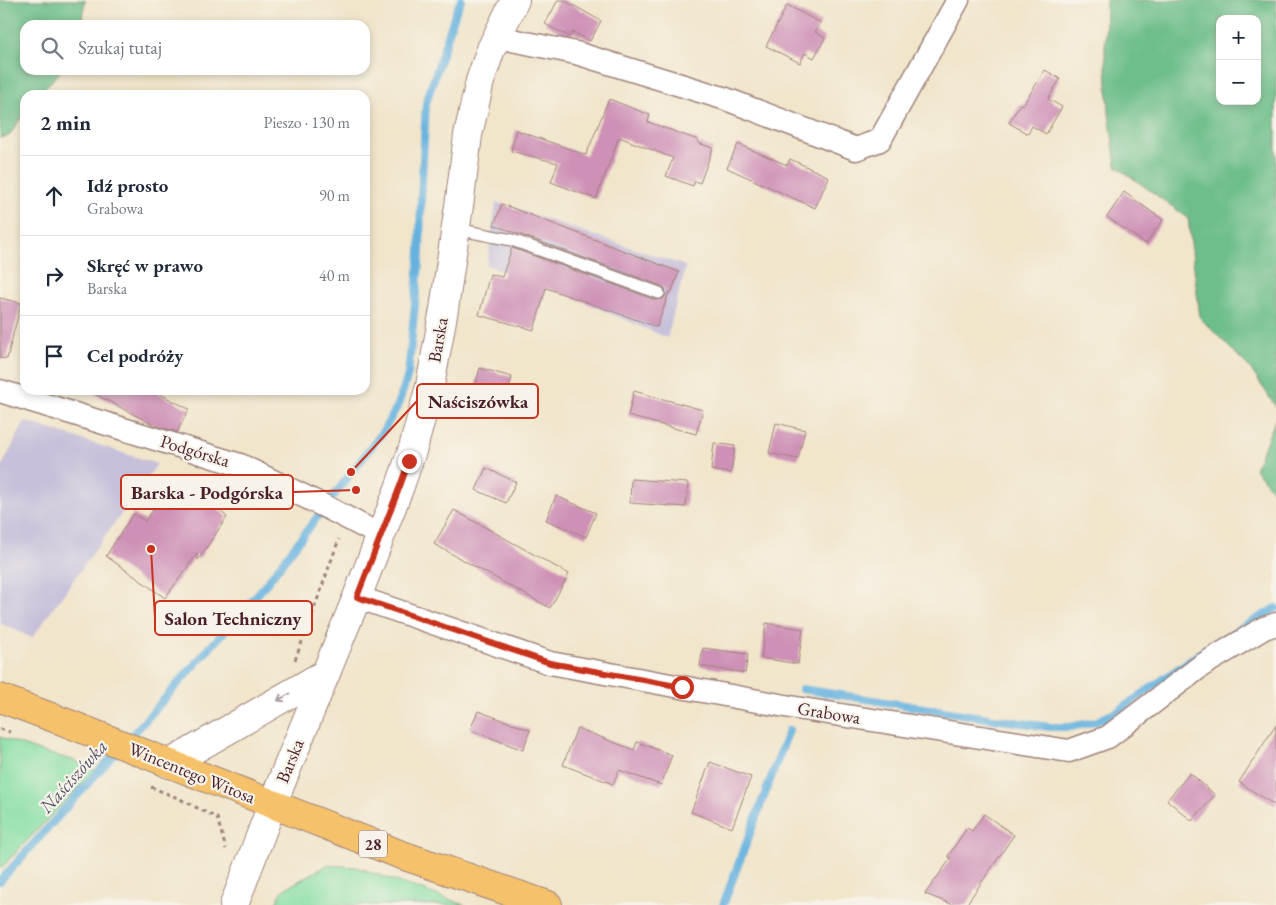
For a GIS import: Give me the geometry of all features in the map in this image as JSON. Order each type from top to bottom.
[{"type":"main road","name":"Wincentego Witosa","points":[[0,698],[272,805]]},
{"type":"main road","name":"28","points":[[272,805],[399,854],[548,905]]},
{"type":"street","name":"Barska","points":[[234,905],[272,805],[357,597],[413,448],[430,386],[444,309],[468,135],[480,81],[490,49],[515,0]]},
{"type":"street","points":[[497,36],[576,53],[726,99],[856,149],[880,140],[958,0]]},
{"type":"street","name":"Podgórska","points":[[0,391],[240,465],[380,535]]},
{"type":"street","name":"Grabowa","points":[[357,597],[550,663],[796,708],[1069,751],[1108,737],[1201,666],[1264,628],[1276,624]]},
{"type":"street","points":[[157,759],[326,673]]},
{"type":"lane","points":[[456,229],[512,240],[659,293]]},
{"type":"path","points":[[292,667],[305,634],[341,515]]},
{"type":"path","points":[[151,787],[178,798],[217,818],[228,855]]},
{"type":"shaded area","points":[[496,202],[686,266],[667,338],[554,289],[487,265]]},
{"type":"shaded area","points":[[25,421],[157,464],[32,638],[0,623],[0,470]]},
{"type":"green space","points":[[0,0],[85,0],[82,20],[20,20],[20,75],[57,75],[43,90],[20,90],[20,120],[9,136],[0,138]]},
{"type":"green space","points":[[1106,0],[1276,0],[1276,407],[1250,368],[1200,318],[1188,218],[1116,166],[1109,113],[1105,53]]},
{"type":"green space","points":[[1276,418],[1276,494],[1255,469]]},
{"type":"green space","points":[[0,737],[42,752],[73,760],[95,770],[0,869]]},
{"type":"green space","points":[[327,865],[356,867],[465,905],[275,905],[283,890]]},
{"type":"building","points":[[558,0],[564,0],[601,21],[590,41],[573,32],[570,37],[545,24]]},
{"type":"building","points":[[787,5],[821,23],[815,32],[825,38],[814,58],[805,53],[800,63],[766,46]]},
{"type":"building","points":[[1045,70],[1060,79],[1048,99],[1062,107],[1046,134],[1032,126],[1028,134],[1009,123],[1020,104],[1023,105]]},
{"type":"building","points":[[609,99],[650,115],[648,122],[698,140],[698,143],[713,148],[700,183],[695,181],[693,186],[666,176],[673,158],[619,137],[596,199],[551,182],[558,163],[511,151],[516,130],[586,155]]},
{"type":"building","points":[[738,144],[787,165],[790,159],[829,177],[815,208],[727,168]]},
{"type":"building","points":[[1124,192],[1163,220],[1146,244],[1107,217]]},
{"type":"building","points":[[502,204],[679,272],[671,293],[669,292],[657,327],[546,288],[534,330],[479,315],[490,274],[502,277],[512,248],[656,300],[663,299],[666,295],[665,289],[662,286],[494,225]]},
{"type":"building","points":[[0,298],[20,303],[20,307],[7,359],[0,358]]},
{"type":"building","points":[[480,368],[512,377],[502,414],[470,405]]},
{"type":"building","points":[[634,391],[703,410],[696,434],[628,416]]},
{"type":"building","points":[[97,395],[162,395],[189,409],[177,432],[154,425]]},
{"type":"building","points":[[776,423],[805,430],[798,459],[769,453]]},
{"type":"building","points":[[714,443],[735,446],[731,473],[711,470]]},
{"type":"building","points":[[486,468],[516,482],[506,503],[476,490]]},
{"type":"building","points":[[631,479],[688,483],[686,507],[630,503]]},
{"type":"building","points":[[174,481],[215,506],[227,517],[198,560],[197,554],[165,598],[106,556],[133,514],[145,521]]},
{"type":"building","points":[[556,496],[596,513],[586,537],[546,520]]},
{"type":"building","points":[[454,510],[569,574],[550,608],[434,544]]},
{"type":"building","points":[[766,623],[803,629],[798,664],[761,658]]},
{"type":"building","points":[[703,648],[748,654],[745,673],[700,666]]},
{"type":"building","points":[[478,711],[530,730],[523,750],[470,730]]},
{"type":"building","points":[[1276,725],[1276,806],[1239,782]]},
{"type":"building","points":[[577,728],[634,750],[637,742],[672,755],[661,785],[619,770],[613,784],[563,765]]},
{"type":"building","points":[[710,762],[751,777],[732,828],[691,812]]},
{"type":"building","points":[[1190,773],[1215,795],[1192,821],[1167,800]]},
{"type":"building","points":[[984,814],[1014,835],[966,905],[954,905],[925,894],[951,858],[948,856],[967,828],[972,831]]},
{"type":"waterway","name":"Naściszówka","points":[[127,741],[262,589],[382,433],[398,405],[408,375],[420,253],[426,103],[461,0]]},
{"type":"waterway","points":[[802,689],[1050,727],[1070,727],[1095,722],[1117,712],[1213,644],[1276,608]]},
{"type":"waterway","points":[[723,905],[789,730]]},
{"type":"waterway","name":"Naściszówka","points":[[0,881],[119,749]]},
{"type":"place","name":"Naściszówka","points":[[351,472]]},
{"type":"place","name":"Barska - Podgórska","points":[[356,490]]},
{"type":"place","name":"Salon Techniczny","points":[[151,549]]},
{"type":"route","points":[[409,461],[357,597],[550,663],[682,687]]}]
